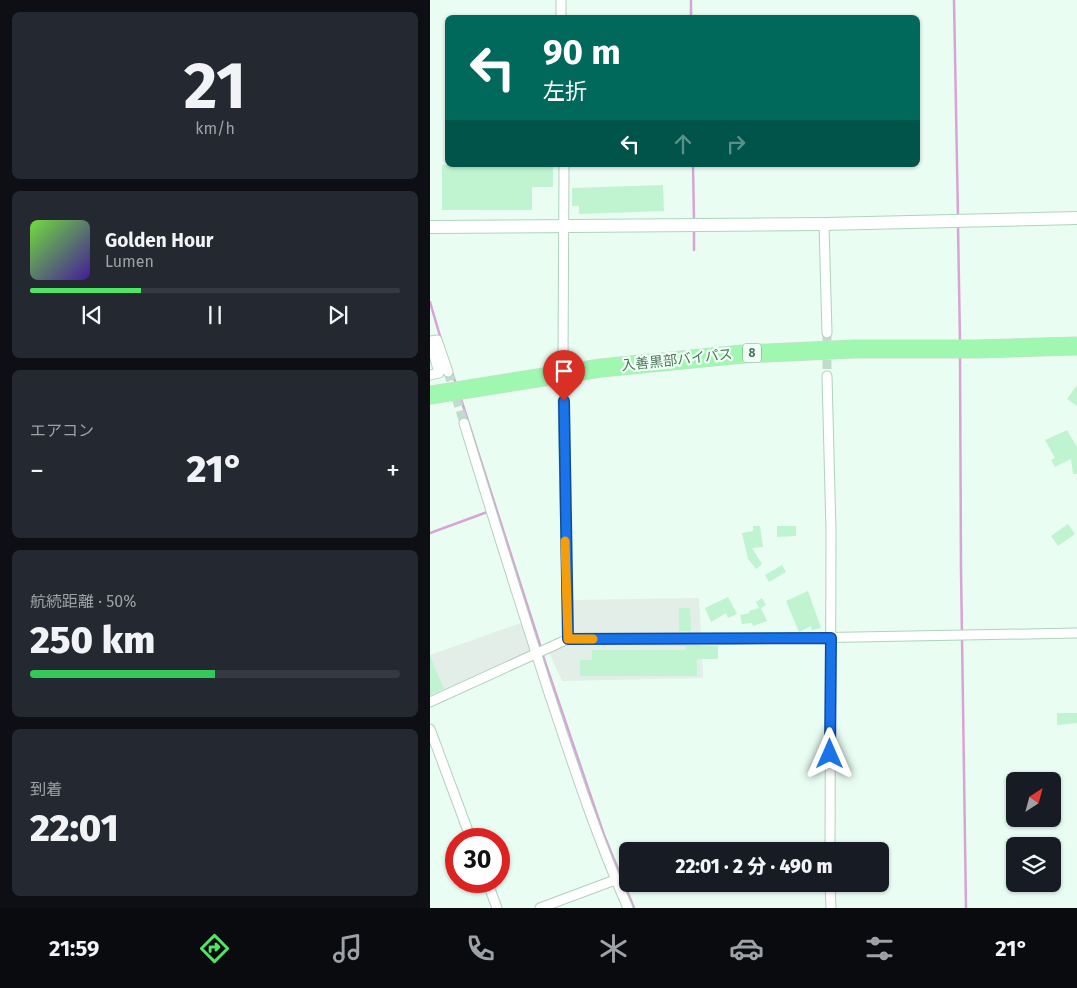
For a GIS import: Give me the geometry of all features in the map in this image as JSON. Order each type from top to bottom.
[{"type":"highway","name":"入善黒部バイパス","points":[[430,396],[600,368],[742,354],[854,349],[977,349],[1077,346]]},
{"type":"street","points":[[561,0],[561,15]]},
{"type":"street","points":[[563,364],[564,167]]},
{"type":"street","points":[[430,227],[824,224],[1077,218]]},
{"type":"street","points":[[824,224],[827,333]]},
{"type":"street","points":[[430,375],[439,373],[430,341],[437,340],[448,372]]},
{"type":"street","points":[[827,376],[831,638],[830,842]]},
{"type":"street","points":[[564,401],[568,639]]},
{"type":"street","points":[[464,423],[536,654],[586,805],[628,908]]},
{"type":"street","points":[[430,702],[568,639],[831,638],[1077,633]]},
{"type":"street","points":[[430,729],[467,828]]},
{"type":"street","points":[[540,908],[616,880]]},
{"type":"street","points":[[830,892],[831,908]]},
{"type":"street","points":[[491,893],[497,908]]},
{"type":"shaded area","points":[[699,598],[703,678],[562,681],[549,652],[570,642],[571,600]]},
{"type":"shaded area","points":[[521,623],[532,652],[430,699],[430,655]]},
{"type":"building","points":[[442,165],[445,165],[445,167],[553,167],[553,187],[532,187],[532,210],[442,210]]},
{"type":"building","points":[[663,185],[664,211],[579,214],[579,206],[572,206],[572,188]]},
{"type":"building","points":[[1077,385],[1077,406],[1067,399]]},
{"type":"building","points":[[1067,430],[1077,447],[1077,474],[1073,474],[1071,459],[1055,467],[1051,460],[1055,458],[1045,440]]},
{"type":"building","points":[[1068,524],[1075,534],[1058,546],[1051,536]]},
{"type":"building","points":[[753,526],[760,526],[763,547],[752,548],[762,564],[756,569],[748,559],[742,533],[753,531]]},
{"type":"building","points":[[777,526],[796,526],[796,536],[777,537]]},
{"type":"building","points":[[782,565],[786,572],[769,582],[765,575]]},
{"type":"building","points":[[808,591],[821,628],[812,630],[811,626],[799,632],[786,601]]},
{"type":"building","points":[[728,597],[737,614],[728,618],[726,613],[711,622],[705,608]]},
{"type":"building","points":[[762,598],[766,605],[761,608],[767,621],[753,626],[752,623],[742,624],[740,615],[750,613],[749,611],[759,608],[756,602]]},
{"type":"building","points":[[679,608],[690,608],[691,631],[679,631]]},
{"type":"building","points":[[686,646],[718,646],[718,659],[697,659],[697,676],[580,676],[580,660],[592,660],[592,650],[686,650]]},
{"type":"building","points":[[430,656],[444,689],[430,695]]},
{"type":"building","points":[[1057,713],[1077,713],[1077,723],[1057,725]]},
{"type":"waterway","points":[[691,0],[691,15]]},
{"type":"waterway","points":[[954,0],[958,217]]},
{"type":"waterway","points":[[693,167],[694,221]]},
{"type":"waterway","points":[[958,225],[960,342]]},
{"type":"waterway","points":[[694,229],[694,250]]},
{"type":"waterway","points":[[430,302],[443,346]]},
{"type":"waterway","points":[[960,355],[966,908]]},
{"type":"waterway","points":[[451,370],[456,384]]},
{"type":"waterway","points":[[460,396],[541,648]]},
{"type":"waterway","points":[[430,533],[490,511]]},
{"type":"waterway","points":[[542,653],[604,835],[634,908]]},
{"type":"tunnel","points":[[827,333],[827,376]]},
{"type":"tunnel","points":[[563,371],[563,401]]},
{"type":"tunnel","points":[[448,372],[464,423]]},
{"type":"slow traffic","points":[[565,541],[568,639],[593,639]]},
{"type":"route","points":[[564,401],[568,639],[700,640],[831,638],[830,754]]}]
